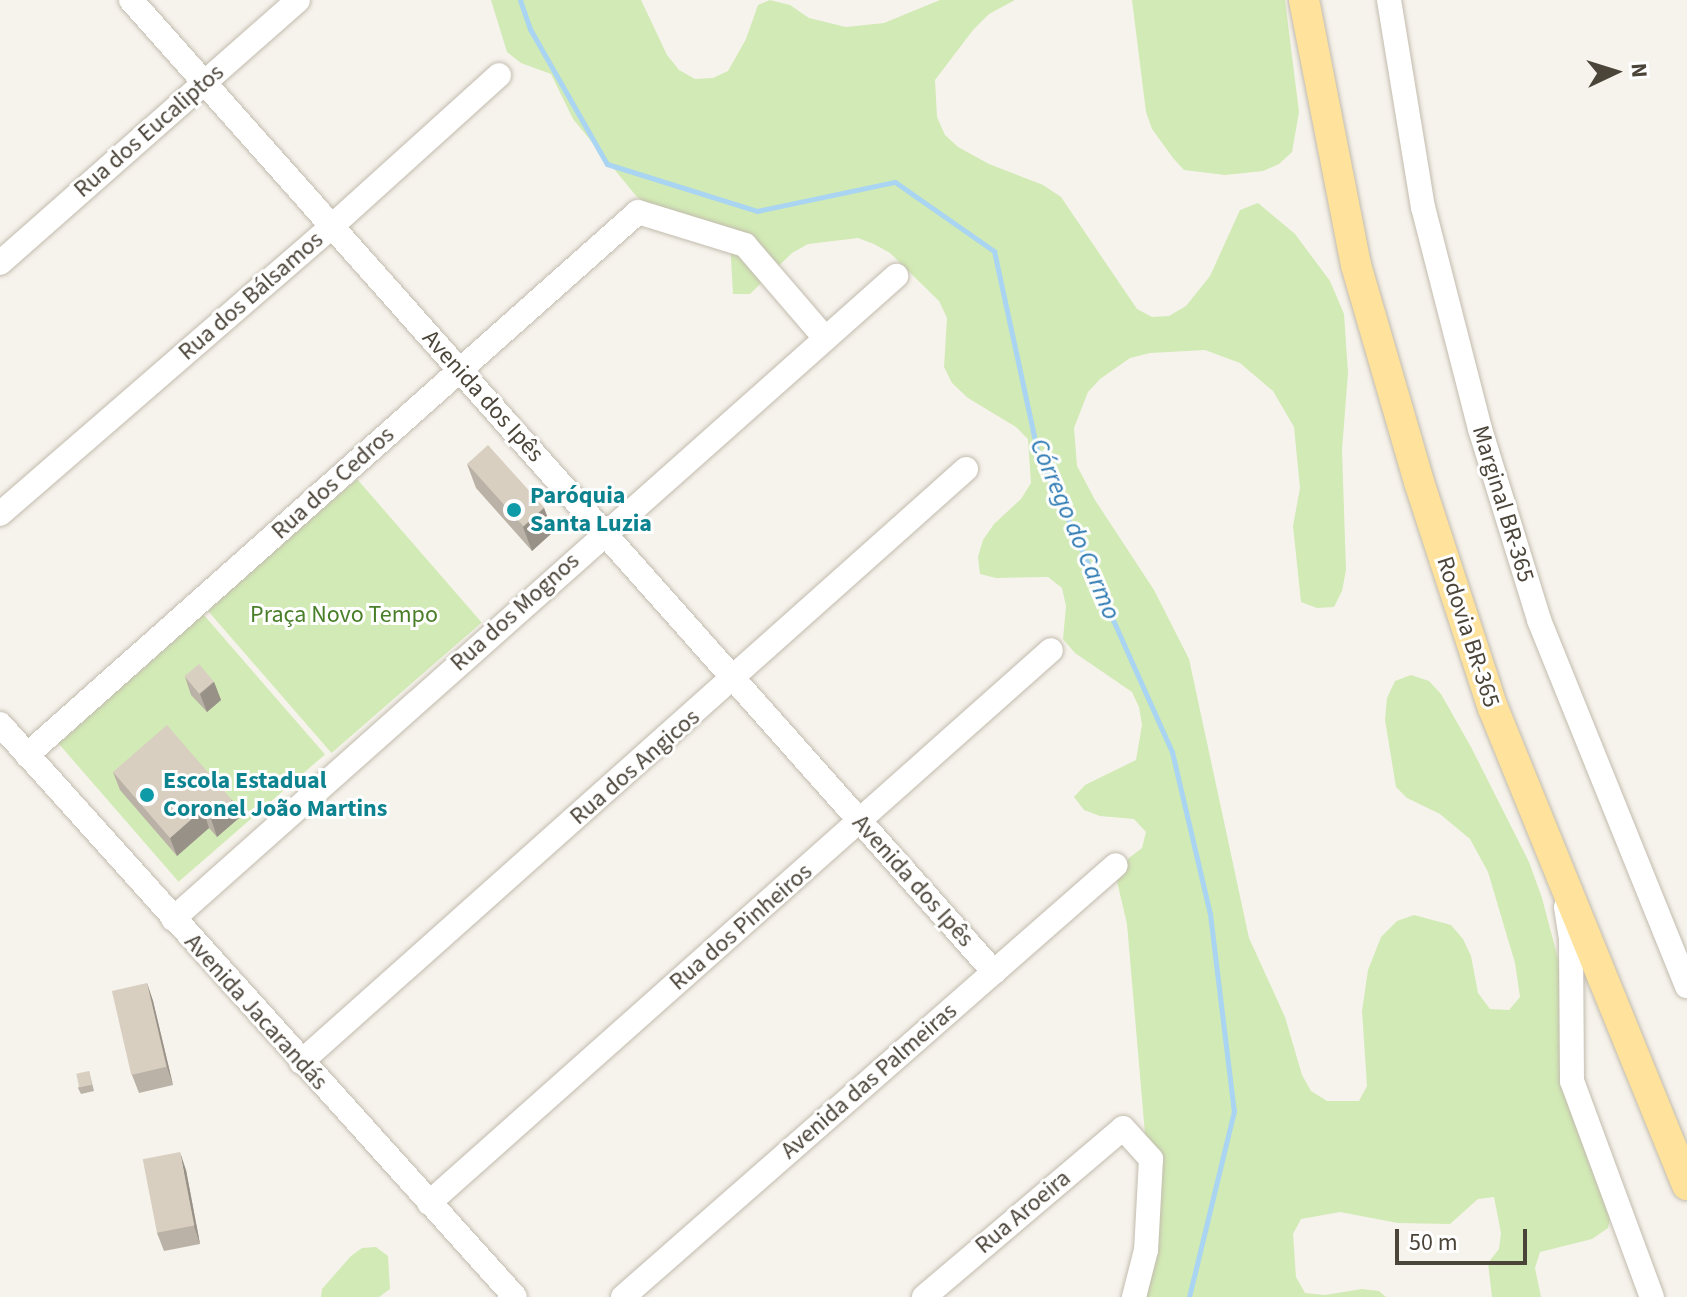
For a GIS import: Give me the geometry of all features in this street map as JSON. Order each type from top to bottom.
[{"type":"main road","name":"Rodovia BR-365","points":[[1304,0],[1356,265],[1419,482],[1493,708],[1687,1185]]},
{"type":"main road","name":"Rodovia BR-365","points":[[1313,0],[1317,58]]},
{"type":"street","name":"Avenida dos Ipês","points":[[131,0],[994,972]]},
{"type":"street","name":"Rua dos Eucaliptos","points":[[0,263],[298,0]]},
{"type":"street","name":"Marginal BR-365","points":[[1389,0],[1423,207],[1484,444],[1539,620],[1687,986]]},
{"type":"street","name":"Rua dos Bálsamos","points":[[0,514],[332,226],[499,75]]},
{"type":"street","name":"Rua dos Cedros","points":[[27,755],[638,212],[745,245],[824,337]]},
{"type":"street","name":"Rua dos Mognos","points":[[173,919],[896,276]]},
{"type":"street","name":"Rua dos Angicos","points":[[301,1062],[966,469]]},
{"type":"street","name":"Rua dos Pinheiros","points":[[429,1203],[1051,650]]},
{"type":"street","name":"Avenida Jacarandás","points":[[0,724],[515,1297]]},
{"type":"street","name":"Avenida das Palmeiras","points":[[623,1297],[1116,865]]},
{"type":"street","points":[[1562,876],[1571,938],[1572,1081],[1652,1297]]},
{"type":"street","name":"Rua Aroeira","points":[[924,1297],[1123,1128],[1151,1159],[1146,1250],[1134,1297]]},
{"type":"green space","points":[[491,0],[641,0],[667,55],[679,70],[695,79],[713,78],[728,71],[746,39],[758,5],[770,0],[790,5],[809,18],[846,27],[884,23],[940,0],[1015,0],[989,14],[973,30],[935,80],[937,117],[945,135],[958,147],[989,164],[1043,185],[1061,197],[1137,309],[1152,317],[1169,316],[1186,306],[1210,276],[1240,210],[1258,203],[1295,234],[1330,281],[1344,314],[1348,373],[1342,450],[1346,570],[1342,591],[1334,607],[1317,608],[1301,602],[1293,526],[1300,488],[1294,427],[1273,391],[1240,363],[1205,350],[1150,353],[1130,358],[1100,379],[1088,392],[1074,428],[1077,466],[1095,500],[1154,590],[1189,659],[1249,938],[1285,1017],[1302,1075],[1311,1091],[1327,1101],[1359,1101],[1367,1086],[1362,1011],[1368,970],[1381,937],[1397,921],[1414,915],[1451,925],[1463,939],[1471,956],[1478,993],[1490,1009],[1509,1010],[1520,997],[1515,963],[1488,872],[1470,839],[1440,814],[1407,798],[1396,787],[1385,720],[1387,698],[1395,681],[1411,675],[1429,681],[1441,694],[1471,747],[1529,862],[1542,898],[1561,970],[1570,1071],[1612,1210],[1608,1228],[1592,1239],[1540,1252],[1535,1268],[1541,1297],[1492,1297],[1488,1263],[1499,1249],[1501,1233],[1494,1197],[1478,1199],[1450,1224],[1398,1223],[1340,1212],[1301,1219],[1293,1234],[1296,1277],[1305,1293],[1325,1295],[1362,1289],[1379,1291],[1386,1297],[1142,1297],[1150,1192],[1127,924],[1116,877],[1129,858],[1142,848],[1146,832],[1134,819],[1100,816],[1084,810],[1074,797],[1085,785],[1136,760],[1142,725],[1132,692],[1075,653],[1063,639],[1066,606],[1062,588],[1048,577],[996,578],[980,574],[978,557],[983,540],[994,524],[1021,499],[1031,483],[1028,439],[1016,427],[968,398],[952,383],[944,367],[947,318],[939,301],[890,253],[874,244],[858,238],[808,244],[792,253],[750,294],[733,294],[730,241],[725,226],[671,216],[637,197],[573,119],[551,74],[521,63],[507,52]]},
{"type":"green space","points":[[1132,0],[1285,0],[1299,112],[1292,152],[1279,164],[1263,171],[1225,175],[1184,170],[1152,129],[1146,112]]},
{"type":"green space","name":"Praça Novo Tempo","points":[[357,479],[482,622],[331,753],[207,610]]},
{"type":"green space","points":[[203,614],[325,754],[179,882],[57,741]]},
{"type":"green space","points":[[376,1247],[388,1256],[390,1289],[379,1297],[321,1297],[322,1289],[351,1256],[362,1248]]},
{"type":"building","points":[[488,445],[544,507],[523,526],[467,464]]},
{"type":"building","points":[[199,664],[214,682],[199,694],[184,676]]},
{"type":"building","name":"Escola Estadual Coronel João Martins","points":[[167,725],[232,800],[211,819],[203,809],[170,838],[113,772]]},
{"type":"building","points":[[147,983],[166,1067],[131,1075],[112,991]]},
{"type":"building","points":[[89,1071],[92,1085],[79,1087],[76,1074]]},
{"type":"building","points":[[180,1152],[194,1226],[157,1233],[143,1159]]},
{"type":"waterway","name":"Córrego do Carmo","points":[[520,0],[530,29],[607,164],[757,211],[895,182],[994,251],[1037,450],[1172,752],[1210,914],[1234,1111],[1189,1297]]},
{"type":"place","name":"Paróquia Santa Luzia","points":[[514,510]]},
{"type":"place","name":"Escola Estadual Coronel João Martins","points":[[147,795]]}]
